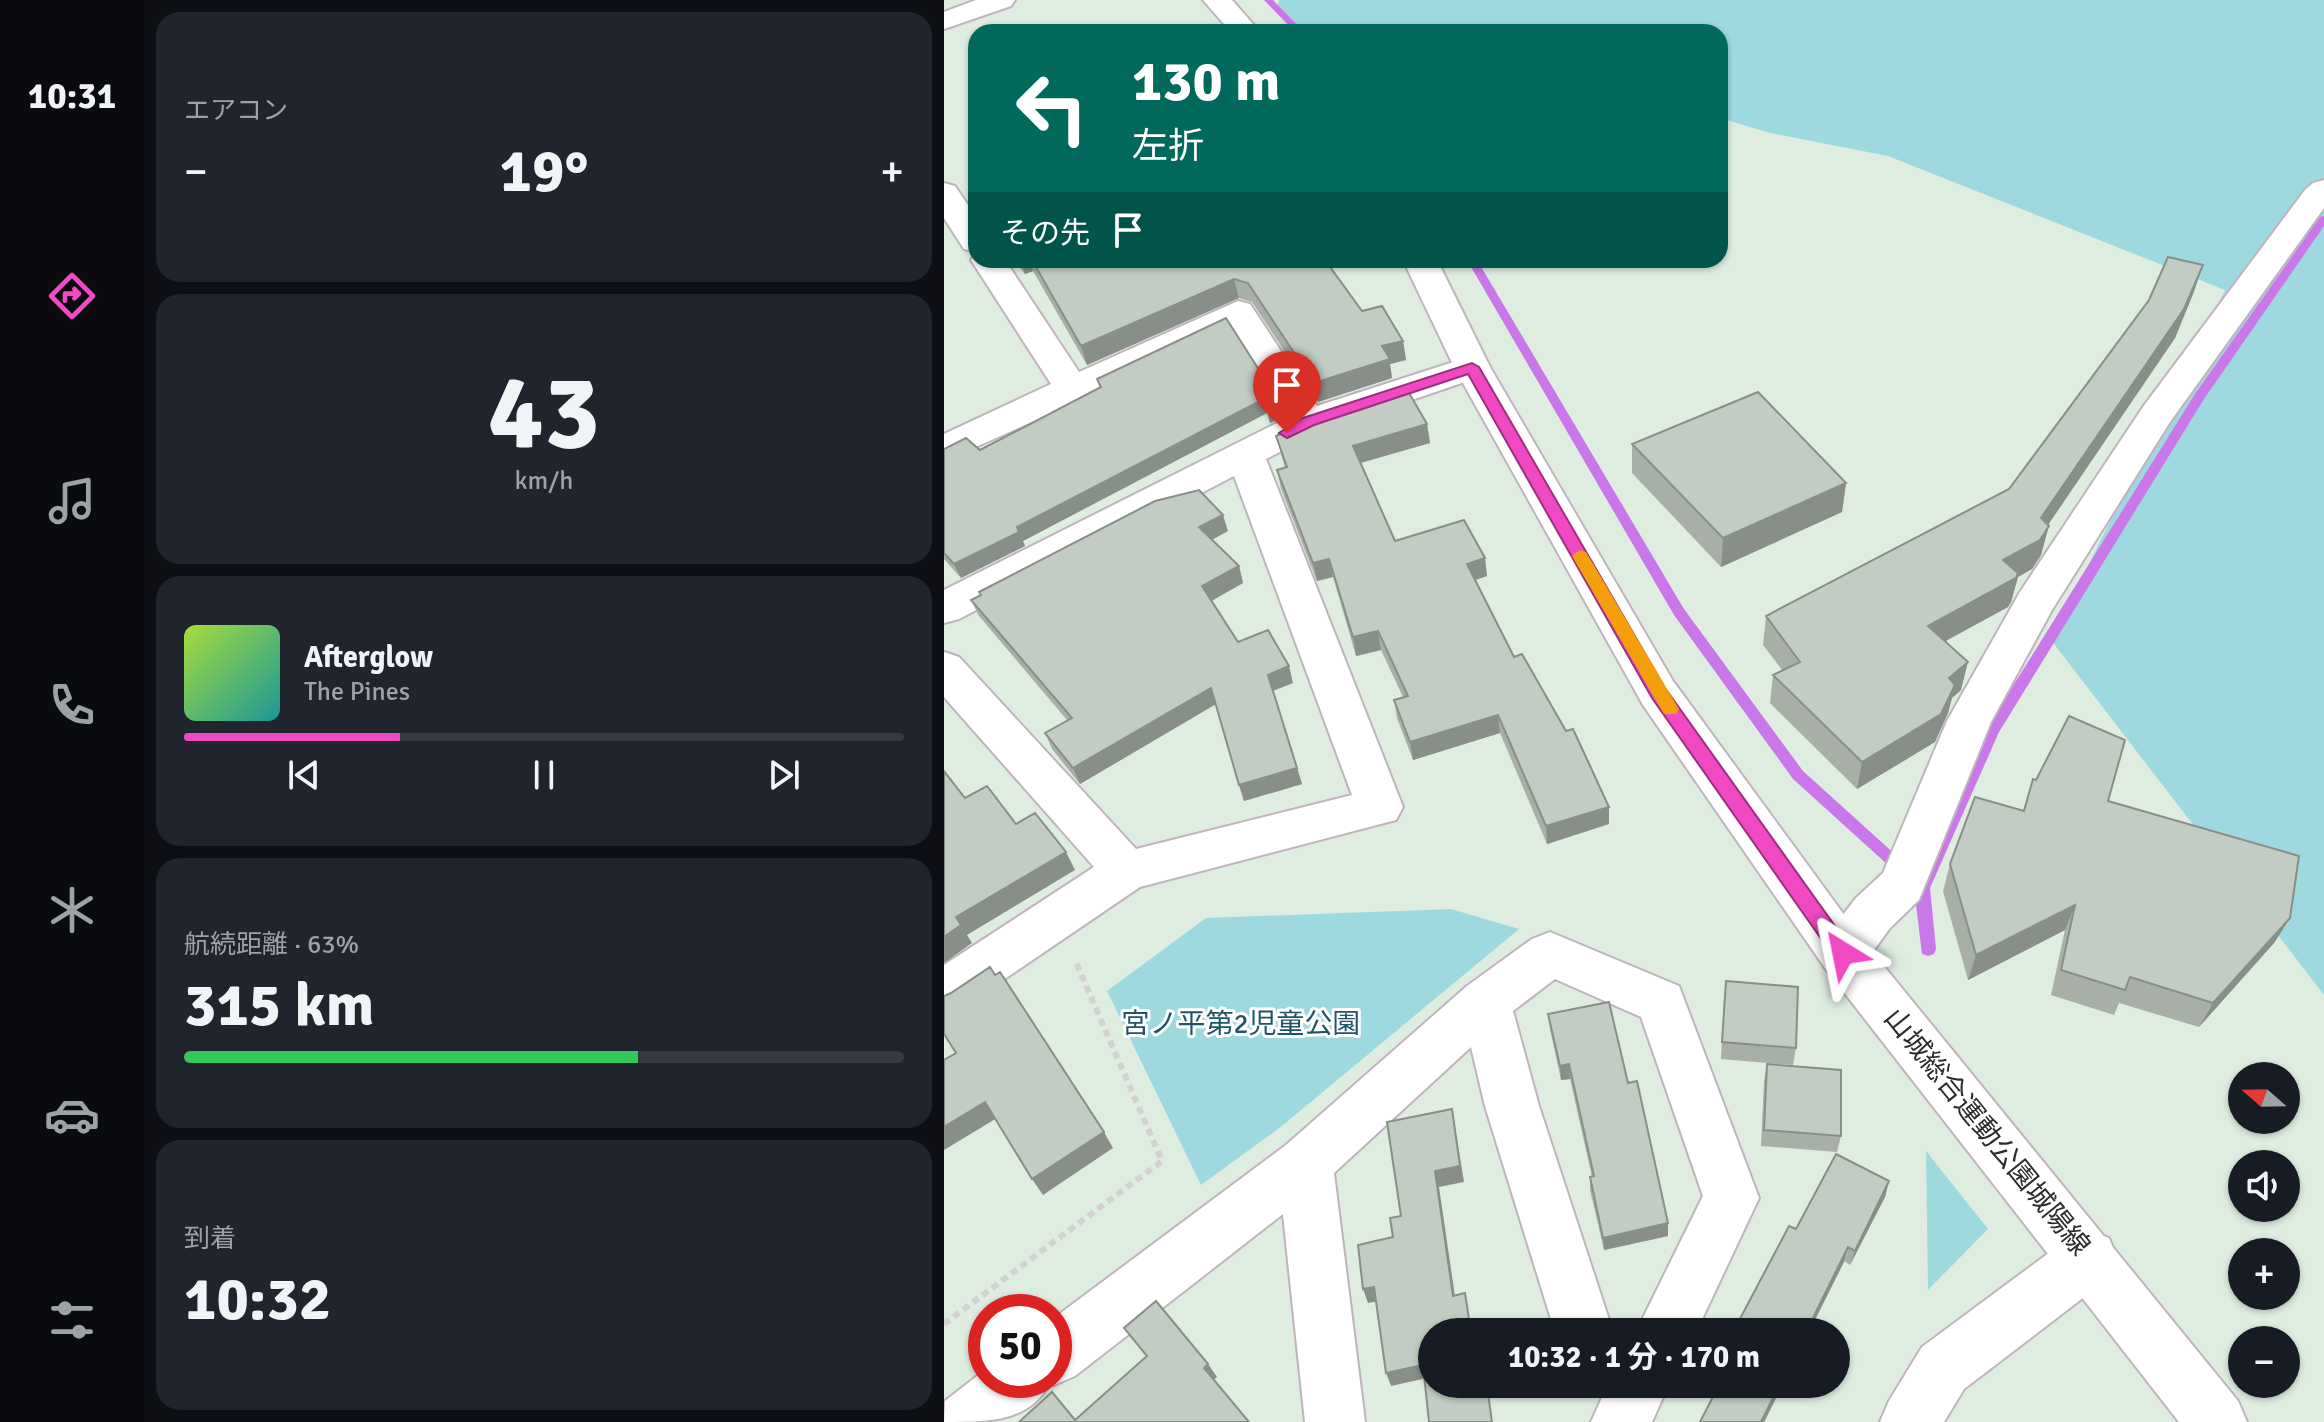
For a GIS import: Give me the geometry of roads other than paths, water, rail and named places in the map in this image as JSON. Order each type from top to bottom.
[{"type":"street","points":[[944,21],[1001,0]]},
{"type":"street","points":[[1217,0],[1239,24]]},
{"type":"street","points":[[1843,953],[1873,913],[1902,886],[1969,721],[2035,603],[2156,415],[2324,190]]},
{"type":"street","points":[[944,193],[968,230]]},
{"type":"street","points":[[993,268],[1073,390]]},
{"type":"street","name":"山城総合運動公園城陽線","points":[[1424,268],[1472,367],[1658,693],[1843,953],[2217,1422]]},
{"type":"street","points":[[944,449],[1238,311],[1308,422]]},
{"type":"street","points":[[944,608],[1308,422],[1472,367]]},
{"type":"street","points":[[944,992],[1127,871],[1380,807],[1245,454]]},
{"type":"street","points":[[944,668],[1127,871]]},
{"type":"street","points":[[1072,1341],[1305,1163],[1485,1002],[1550,954],[1661,1002],[1731,1198],[1672,1318]]},
{"type":"street","points":[[1485,1002],[1512,1106],[1580,1318]]},
{"type":"street","points":[[1305,1163],[1335,1422]]},
{"type":"street","points":[[1910,1422],[1943,1368],[2089,1258]]},
{"type":"street","points":[[966,1422],[997,1398]]},
{"type":"street","points":[[1604,1398],[1612,1422]]},
{"type":"street","points":[[1621,1422],[1632,1398]]},
{"type":"waterway","points":[[1268,0],[1292,24]]},
{"type":"waterway","points":[[1928,949],[1922,888],[1993,730],[2199,397],[2324,219]]},
{"type":"waterway","points":[[1477,268],[1679,612],[1798,775],[1893,861]]},
{"type":"park label","name":"宮ノ平第2児童公園","points":[[1241,1024]]}]
